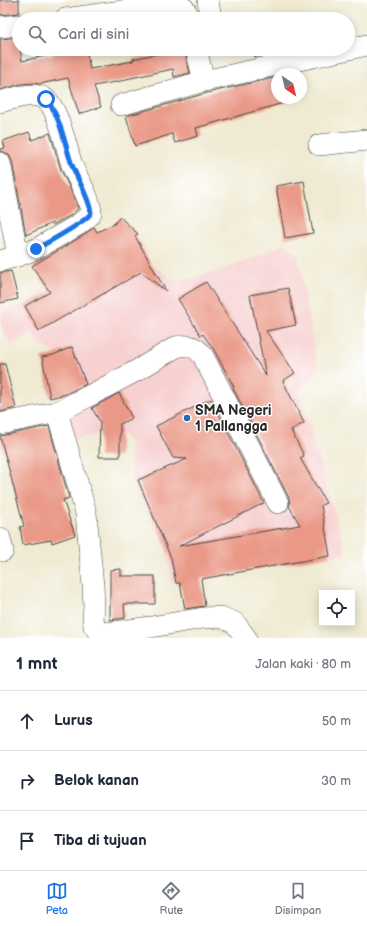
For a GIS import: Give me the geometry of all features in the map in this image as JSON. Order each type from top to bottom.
[{"type":"street","points":[[208,0],[210,12]]},
{"type":"street","points":[[114,12],[171,4],[181,6],[187,12]]},
{"type":"street","points":[[0,27],[12,26]]},
{"type":"street","points":[[355,49],[367,46]]},
{"type":"street","points":[[198,56],[204,81]]},
{"type":"street","points":[[120,105],[204,81],[320,56]]},
{"type":"street","points":[[0,102],[33,95],[46,99],[56,115],[72,166],[87,198],[91,210],[90,216],[36,249],[9,259],[0,164]]},
{"type":"street","points":[[319,145],[367,140]]},
{"type":"street","points":[[0,424],[57,412],[136,371],[176,347],[183,345],[195,348],[199,350],[203,356],[278,503]]},
{"type":"street","points":[[57,412],[86,513],[94,586],[93,617],[94,626],[97,630],[102,633],[153,633],[202,618],[221,617],[235,623],[246,638]]},
{"type":"shaded area","name":"SMA Negeri 1 Pallangga","points":[[140,239],[151,264],[175,282],[214,272],[261,255],[284,244],[298,254],[318,373],[297,393],[304,407],[346,554],[172,583],[165,545],[132,482],[130,442],[117,430],[72,440],[60,398],[73,393],[60,356],[39,343],[32,333],[11,345],[0,325],[0,314],[19,306]]},
{"type":"building","points":[[0,0],[19,0],[19,12],[0,15]]},
{"type":"building","points":[[12,38],[12,56],[21,56],[22,61],[45,56],[87,56],[90,69],[133,61],[133,59],[147,56],[186,56],[190,73],[174,77],[173,69],[94,86],[101,107],[79,114],[68,78],[40,84],[21,84],[0,90],[0,39]]},
{"type":"building","points":[[271,78],[271,104],[280,104],[196,128],[198,136],[175,143],[172,134],[135,146],[126,116],[207,93]]},
{"type":"building","points":[[29,132],[32,140],[50,133],[61,170],[75,199],[78,209],[71,215],[53,225],[52,223],[26,235],[12,161],[9,155],[0,151],[0,149],[5,148],[3,141]]},
{"type":"building","points":[[304,181],[313,233],[285,238],[276,186]]},
{"type":"building","points":[[120,217],[138,234],[135,236],[166,291],[141,272],[39,331],[25,306],[50,292],[32,266],[84,235],[94,227],[97,232],[114,224]]},
{"type":"building","points":[[11,271],[18,299],[0,303],[0,273]]},
{"type":"building","points":[[206,282],[266,376],[250,295],[288,288],[296,325],[266,331],[295,373],[283,381],[304,423],[291,430],[304,456],[300,458],[326,503],[321,505],[330,556],[201,579],[205,606],[185,609],[180,583],[176,583],[171,558],[138,480],[187,459],[173,458],[156,426],[211,399],[264,503],[179,546],[300,525],[289,506],[289,498],[233,388],[234,387],[214,350],[203,334],[201,336],[178,299]]},
{"type":"building","points":[[72,347],[86,384],[66,394],[50,398],[42,357],[53,355]]},
{"type":"building","points":[[0,364],[5,364],[16,408],[0,412]]},
{"type":"building","points":[[119,393],[132,418],[120,424],[120,457],[99,457],[100,422],[92,408]]},
{"type":"building","points":[[49,426],[69,498],[63,500],[75,535],[52,543],[51,540],[23,545],[20,527],[24,526],[0,436]]},
{"type":"building","points":[[121,569],[121,576],[155,576],[155,604],[124,604],[125,618],[110,620],[110,570]]},
{"type":"place","name":"SMA Negeri 1 Pallangga","points":[[187,418]]},
{"type":"route","points":[[36,249],[78,224],[90,216],[91,213],[87,198],[72,166],[56,115],[50,103],[46,99]]}]
